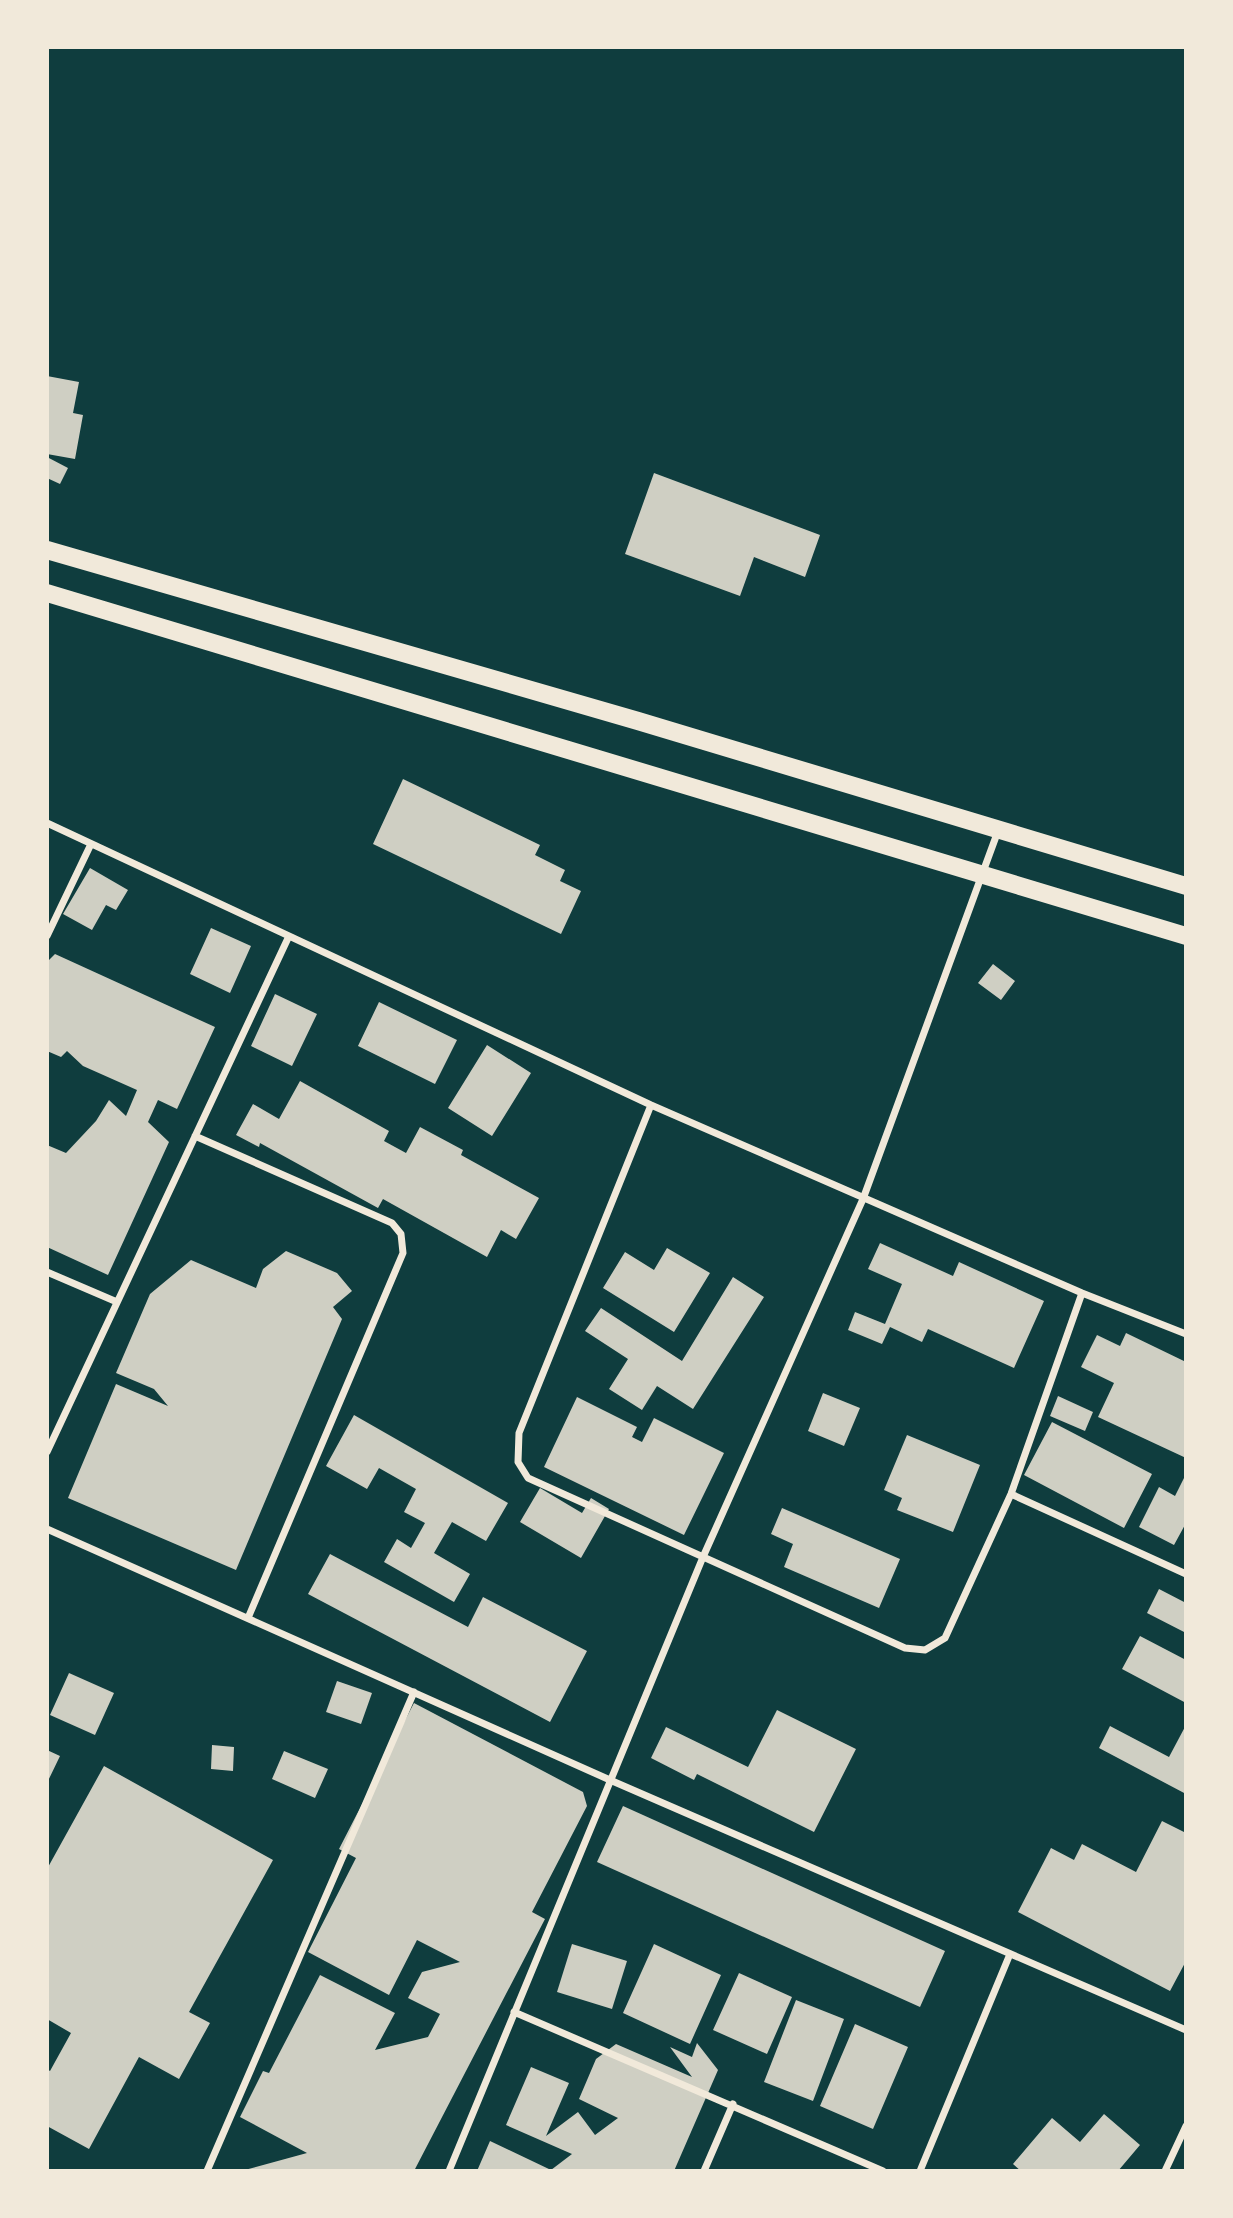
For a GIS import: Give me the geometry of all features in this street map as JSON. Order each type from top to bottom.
[{"type":"main road","points":[[47,550],[638,721],[1186,886]]},
{"type":"main road","points":[[47,593],[1186,936]]},
{"type":"street","points":[[47,823],[651,1105],[1082,1293],[1186,1334]]},
{"type":"street","points":[[449,2171],[703,1557],[863,1199],[998,831]]},
{"type":"street","points":[[47,936],[91,844]]},
{"type":"street","points":[[47,1452],[289,936]]},
{"type":"street","points":[[651,1105],[519,1433],[518,1462],[528,1478],[905,1648],[925,1650],[945,1638],[1012,1494],[1082,1293]]},
{"type":"street","points":[[195,1136],[392,1223],[401,1234],[403,1253],[248,1618]]},
{"type":"street","points":[[47,1272],[117,1302]]},
{"type":"street","points":[[1012,1494],[1186,1574]]},
{"type":"street","points":[[47,1529],[610,1780],[1186,2030]]},
{"type":"street","points":[[207,2171],[414,1692]]},
{"type":"street","points":[[920,2171],[1010,1954]]},
{"type":"street","points":[[514,2012],[733,2104],[883,2171]]},
{"type":"street","points":[[704,2171],[733,2104]]},
{"type":"street","points":[[1166,2171],[1186,2126]]},
{"type":"building","points":[[47,376],[79,382],[73,413],[83,415],[75,459],[47,454]]},
{"type":"building","points":[[47,457],[68,468],[60,484],[47,478]]},
{"type":"building","points":[[654,473],[820,535],[805,577],[754,557],[740,596],[625,554]]},
{"type":"building","points":[[403,779],[540,845],[535,855],[565,870],[560,881],[581,891],[561,934],[373,844]]},
{"type":"building","points":[[90,868],[128,890],[116,910],[106,905],[92,930],[63,914]]},
{"type":"building","points":[[211,928],[251,946],[230,993],[190,974]]},
{"type":"building","points":[[55,954],[215,1027],[177,1109],[158,1100],[148,1122],[169,1142],[108,1275],[47,1247],[47,1145],[66,1153],[96,1121],[109,1100],[126,1116],[137,1090],[83,1066],[67,1051],[61,1057],[47,1051],[47,962]]},
{"type":"building","points":[[993,964],[1015,981],[1001,1000],[978,983]]},
{"type":"building","points":[[275,994],[317,1014],[292,1066],[251,1046]]},
{"type":"building","points":[[379,1002],[457,1040],[435,1084],[358,1046]]},
{"type":"building","points":[[487,1045],[531,1073],[492,1136],[448,1108]]},
{"type":"building","points":[[300,1081],[389,1131],[384,1141],[406,1153],[420,1127],[463,1150],[461,1155],[539,1198],[516,1239],[501,1230],[487,1257],[383,1199],[378,1208],[260,1143],[259,1147],[236,1135],[253,1104],[279,1119]]},
{"type":"building","points":[[880,1243],[953,1276],[959,1262],[1044,1301],[1014,1368],[928,1329],[922,1342],[890,1327],[882,1344],[848,1330],[855,1312],[885,1324],[902,1284],[868,1269]]},
{"type":"building","points":[[667,1248],[710,1273],[674,1332],[603,1288],[625,1252],[654,1270]]},
{"type":"building","points":[[286,1251],[337,1273],[352,1291],[333,1307],[342,1319],[236,1570],[68,1498],[116,1384],[168,1406],[154,1389],[116,1373],[150,1294],[191,1260],[256,1288],[263,1269]]},
{"type":"building","points":[[733,1277],[764,1297],[693,1409],[657,1386],[642,1410],[609,1389],[628,1359],[585,1331],[601,1308],[682,1361]]},
{"type":"building","points":[[1126,1333],[1186,1362],[1186,1458],[1098,1417],[1114,1383],[1081,1367],[1097,1335],[1120,1346]]},
{"type":"building","points":[[823,1393],[860,1408],[844,1446],[808,1431]]},
{"type":"building","points":[[1058,1396],[1093,1412],[1085,1431],[1050,1416]]},
{"type":"building","points":[[577,1397],[637,1427],[632,1437],[642,1442],[654,1418],[724,1453],[684,1535],[544,1467]]},
{"type":"building","points":[[354,1415],[508,1503],[486,1541],[452,1522],[434,1553],[470,1574],[454,1602],[384,1562],[397,1539],[411,1548],[425,1523],[404,1512],[416,1489],[379,1468],[367,1489],[326,1466]]},
{"type":"building","points":[[1052,1422],[1152,1474],[1124,1528],[1024,1475]]},
{"type":"building","points":[[907,1435],[980,1465],[953,1532],[897,1510],[902,1498],[884,1490]]},
{"type":"building","points":[[1186,1474],[1186,1523],[1174,1545],[1139,1527],[1159,1487],[1175,1496]]},
{"type":"building","points":[[540,1488],[582,1513],[591,1498],[609,1509],[581,1558],[520,1522]]},
{"type":"building","points":[[782,1508],[900,1559],[879,1608],[784,1567],[793,1544],[771,1534]]},
{"type":"building","points":[[330,1554],[468,1627],[483,1597],[587,1651],[550,1722],[308,1594]]},
{"type":"building","points":[[1159,1589],[1186,1603],[1186,1633],[1147,1613]]},
{"type":"building","points":[[1140,1636],[1186,1660],[1186,1703],[1122,1669]]},
{"type":"building","points":[[69,1673],[114,1693],[95,1735],[50,1715]]},
{"type":"building","points":[[337,1681],[372,1693],[361,1724],[326,1712]]},
{"type":"building","points":[[414,1703],[583,1792],[587,1806],[532,1912],[545,1919],[414,2171],[241,2171],[307,2153],[240,2117],[263,2071],[269,2073],[320,1975],[395,2013],[375,2050],[428,2037],[440,2014],[408,1998],[422,1972],[460,1962],[417,1940],[389,1995],[308,1952],[356,1858],[339,1849]]},
{"type":"building","points":[[777,1710],[856,1749],[814,1832],[697,1774],[694,1780],[651,1758],[666,1727],[748,1767]]},
{"type":"building","points":[[1186,1725],[1186,1794],[1099,1748],[1110,1726],[1169,1757]]},
{"type":"building","points":[[212,1745],[234,1747],[233,1771],[211,1769]]},
{"type":"building","points":[[47,1750],[60,1756],[47,1783]]},
{"type":"building","points":[[284,1751],[328,1769],[315,1798],[272,1779]]},
{"type":"building","points":[[104,1766],[273,1860],[189,2012],[210,2023],[179,2079],[139,2057],[89,2149],[47,2126],[47,2069],[50,2071],[71,2033],[47,2019],[47,1869]]},
{"type":"building","points":[[623,1806],[945,1951],[920,2007],[597,1862]]},
{"type":"building","points":[[1162,1821],[1186,1833],[1186,1961],[1170,1991],[1018,1912],[1051,1848],[1074,1860],[1082,1844],[1136,1872]]},
{"type":"building","points":[[572,1944],[627,1961],[612,2009],[557,1992]]},
{"type":"building","points":[[654,1944],[721,1975],[690,2044],[623,2013]]},
{"type":"building","points":[[739,1973],[792,1997],[767,2054],[713,2030]]},
{"type":"building","points":[[796,2000],[844,2019],[813,2101],[764,2082]]},
{"type":"building","points":[[855,2024],[908,2047],[873,2129],[820,2106]]},
{"type":"building","points":[[697,2043],[718,2070],[674,2171],[477,2171],[490,2141],[551,2170],[572,2154],[506,2125],[531,2067],[569,2083],[546,2136],[578,2112],[595,2135],[618,2118],[579,2099],[596,2059],[616,2044],[692,2077],[670,2047],[692,2057]]},
{"type":"building","points":[[1104,2114],[1140,2145],[1118,2171],[1021,2171],[1013,2164],[1052,2118],[1080,2142]]}]
